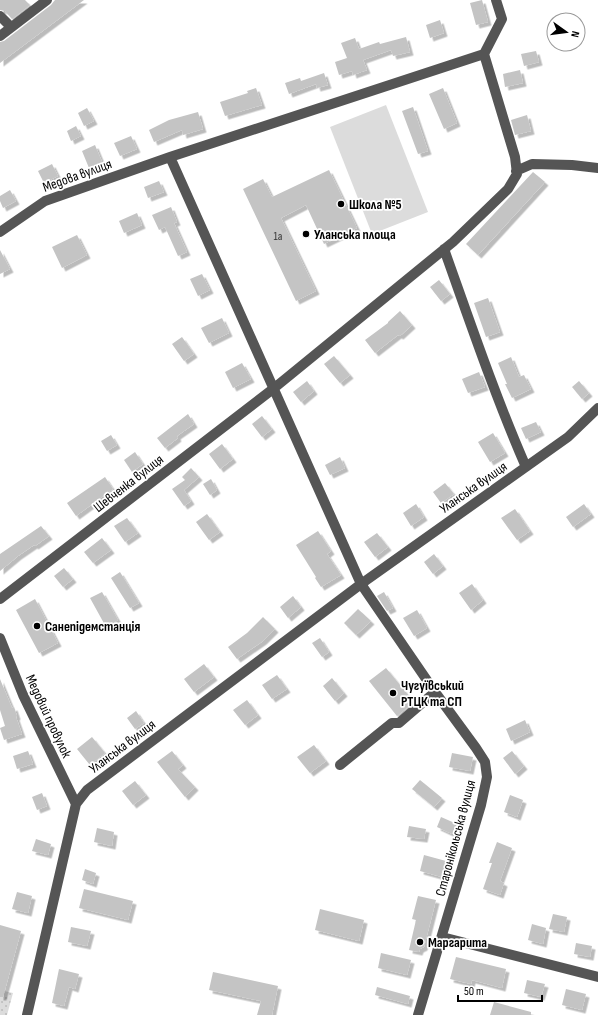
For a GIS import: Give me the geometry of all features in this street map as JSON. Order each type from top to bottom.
[{"type":"street","points":[[0,36],[11,27],[34,3],[46,0]]},
{"type":"street","points":[[273,389],[444,249],[508,189],[517,174],[514,157],[484,54],[502,19],[496,0]]},
{"type":"street","points":[[0,16],[11,27]]},
{"type":"street","points":[[361,584],[170,157],[484,54]]},
{"type":"street","name":"Медова вулиця","points":[[0,232],[45,201],[170,157]]},
{"type":"street","points":[[516,171],[532,164],[572,165],[598,168]]},
{"type":"street","points":[[444,249],[474,334],[526,467]]},
{"type":"street","name":"Шевченка вулиця","points":[[0,599],[273,389]]},
{"type":"street","name":"Уланська вулиця","points":[[27,1015],[76,804],[88,790],[361,584],[568,437],[598,408]]},
{"type":"street","name":"Старонікольська вулиця","points":[[361,584],[435,692],[476,748],[485,762],[487,777],[481,805],[418,1015]]},
{"type":"street","name":"Медовий провулок","points":[[0,638],[23,695],[76,804]]},
{"type":"street","points":[[340,765],[392,723],[399,723],[435,692]]},
{"type":"street","points":[[442,937],[598,977]]},
{"type":"shaded area","points":[[386,105],[428,212],[372,234],[330,127]]},
{"type":"shaded area","points":[[0,990],[13,993],[7,1015],[0,1015]]},
{"type":"building","points":[[0,0],[25,0],[30,5],[12,19],[5,11],[0,10]]},
{"type":"building","points":[[55,0],[84,0],[0,63],[0,42],[4,41],[51,5]]},
{"type":"building","points":[[482,0],[488,22],[476,25],[470,3]]},
{"type":"building","points":[[440,20],[444,33],[430,38],[426,25]]},
{"type":"building","points":[[406,37],[410,52],[393,56],[391,50],[363,60],[367,70],[353,75],[352,71],[339,75],[335,62],[347,58],[341,43],[355,38],[359,49],[379,42],[380,44]]},
{"type":"building","points":[[536,51],[539,62],[524,66],[521,54]]},
{"type":"building","points":[[520,70],[523,83],[505,87],[503,74]]},
{"type":"building","points":[[324,73],[328,85],[317,88],[316,84],[289,94],[285,83],[300,78],[301,81]]},
{"type":"building","points":[[256,88],[262,105],[225,116],[220,102],[248,93],[247,91]]},
{"type":"building","points":[[443,88],[457,123],[444,129],[429,94]]},
{"type":"building","points":[[413,107],[428,151],[418,154],[402,111]]},
{"type":"building","points":[[87,108],[94,121],[84,126],[78,113]]},
{"type":"building","points":[[198,112],[203,129],[183,135],[182,130],[154,142],[149,130],[169,120]]},
{"type":"building","points":[[527,115],[531,131],[515,135],[511,120]]},
{"type":"building","points":[[76,126],[81,136],[71,141],[67,131]]},
{"type":"building","points":[[131,136],[137,149],[120,156],[114,143]]},
{"type":"building","points":[[95,145],[102,162],[89,168],[82,151]]},
{"type":"building","points":[[52,164],[58,176],[44,183],[38,171]]},
{"type":"building","points":[[329,170],[357,228],[324,244],[306,205],[281,218],[316,291],[296,301],[243,189],[263,179],[272,197]]},
{"type":"building","points":[[533,172],[545,182],[478,255],[466,244]]},
{"type":"building","points":[[159,181],[164,192],[148,198],[144,187]]},
{"type":"building","points":[[10,190],[16,201],[3,208],[0,201],[0,196]]},
{"type":"building","points":[[171,207],[177,222],[174,223],[187,252],[178,256],[165,227],[159,230],[152,215]]},
{"type":"building","points":[[137,213],[142,225],[124,233],[119,221]]},
{"type":"building","points":[[77,235],[87,255],[62,268],[52,247]]},
{"type":"building","points":[[0,250],[10,269],[0,274]]},
{"type":"building","points":[[202,274],[210,290],[198,296],[190,279]]},
{"type":"building","points":[[439,280],[450,294],[441,301],[430,287]]},
{"type":"building","points":[[488,298],[500,332],[486,337],[474,303]]},
{"type":"building","points":[[400,311],[412,325],[400,336],[398,335],[375,353],[365,340],[388,323]]},
{"type":"building","points":[[222,318],[229,333],[209,343],[201,328]]},
{"type":"building","points":[[182,337],[194,354],[184,361],[172,344]]},
{"type":"building","points":[[334,356],[350,375],[340,383],[324,364]]},
{"type":"building","points":[[511,357],[519,377],[524,375],[531,389],[512,398],[505,384],[507,384],[498,363]]},
{"type":"building","points":[[242,363],[251,379],[233,388],[225,372]]},
{"type":"building","points":[[479,372],[485,387],[468,393],[462,379]]},
{"type":"building","points":[[307,381],[314,391],[301,402],[293,392]]},
{"type":"building","points":[[579,381],[589,393],[582,399],[572,387]]},
{"type":"building","points":[[188,414],[194,424],[177,436],[178,438],[165,448],[157,438]]},
{"type":"building","points":[[262,416],[272,429],[262,437],[252,424]]},
{"type":"building","points":[[536,422],[541,432],[526,439],[521,428]]},
{"type":"building","points":[[493,433],[505,453],[490,462],[478,442]]},
{"type":"building","points":[[111,435],[117,445],[107,451],[101,441]]},
{"type":"building","points":[[222,444],[233,459],[220,469],[209,454]]},
{"type":"building","points":[[135,452],[143,464],[132,472],[124,460]]},
{"type":"building","points":[[340,457],[345,468],[330,475],[325,465]]},
{"type":"building","points":[[191,468],[199,477],[184,490],[191,501],[184,506],[172,489],[185,480],[182,477]]},
{"type":"building","points":[[105,477],[113,489],[76,516],[67,503]]},
{"type":"building","points":[[211,479],[217,490],[210,495],[203,484]]},
{"type":"building","points":[[445,483],[454,494],[441,503],[433,492]]},
{"type":"building","points":[[416,504],[424,517],[411,526],[403,513]]},
{"type":"building","points":[[584,504],[591,514],[573,527],[566,517]]},
{"type":"building","points":[[515,509],[530,531],[517,540],[501,518]]},
{"type":"building","points":[[207,514],[220,532],[209,540],[196,522]]},
{"type":"building","points":[[127,518],[138,533],[125,542],[114,526]]},
{"type":"building","points":[[41,526],[49,536],[18,556],[0,571],[0,554]]},
{"type":"building","points":[[318,531],[331,551],[327,554],[341,575],[321,587],[296,545]]},
{"type":"building","points":[[377,533],[388,547],[375,557],[364,542]]},
{"type":"building","points":[[102,538],[111,550],[93,563],[84,552]]},
{"type":"building","points":[[434,554],[443,566],[433,574],[424,562]]},
{"type":"building","points":[[64,568],[73,579],[63,587],[54,576]]},
{"type":"building","points":[[120,572],[139,603],[130,608],[111,578]]},
{"type":"building","points":[[472,584],[483,600],[471,610],[459,593]]},
{"type":"building","points":[[102,592],[118,620],[106,627],[90,598]]},
{"type":"building","points":[[384,592],[393,608],[387,611],[377,596]]},
{"type":"building","points":[[293,596],[301,607],[288,618],[280,607]]},
{"type":"building","name":"Санепідемстанція","points":[[35,599],[58,643],[39,653],[16,610]]},
{"type":"building","points":[[358,609],[371,621],[356,635],[344,623]]},
{"type":"building","points":[[417,610],[427,628],[414,636],[403,618]]},
{"type":"building","points":[[263,617],[275,629],[263,641],[237,659],[228,647],[247,633]]},
{"type":"building","points":[[320,638],[329,652],[322,657],[312,643]]},
{"type":"building","points":[[204,664],[214,677],[194,692],[184,679]]},
{"type":"building","name":"Чугуївський РТЦК та СП","points":[[386,668],[414,702],[397,716],[369,681]]},
{"type":"building","points":[[277,675],[287,689],[272,699],[262,685]]},
{"type":"building","points":[[332,678],[344,693],[335,701],[323,686]]},
{"type":"building","points":[[0,679],[12,708],[14,707],[22,734],[4,740],[0,728],[5,726],[0,710]]},
{"type":"building","points":[[247,700],[258,715],[245,725],[233,710]]},
{"type":"building","points":[[136,711],[144,723],[135,729],[127,718]]},
{"type":"building","points":[[525,720],[530,732],[511,741],[506,729]]},
{"type":"building","points":[[92,737],[105,753],[90,765],[77,749]]},
{"type":"building","points":[[314,745],[326,761],[310,773],[297,757]]},
{"type":"building","points":[[28,751],[33,764],[17,769],[13,756]]},
{"type":"building","points":[[172,751],[183,765],[178,769],[195,787],[185,797],[157,762]]},
{"type":"building","points":[[512,751],[524,766],[515,774],[503,758]]},
{"type":"building","points":[[452,753],[473,757],[470,771],[449,767]]},
{"type":"building","points":[[420,780],[442,798],[434,807],[412,789]]},
{"type":"building","points":[[135,781],[146,795],[133,805],[122,791]]},
{"type":"building","points":[[42,793],[47,806],[37,810],[32,797]]},
{"type":"building","points":[[510,795],[523,800],[517,817],[504,812]]},
{"type":"building","points":[[441,817],[457,824],[452,834],[437,827]]},
{"type":"building","points":[[409,826],[426,829],[424,839],[407,837]]},
{"type":"building","points":[[97,828],[114,832],[112,846],[94,842]]},
{"type":"building","points":[[36,839],[51,844],[48,855],[32,851]]},
{"type":"building","points":[[497,842],[512,848],[500,881],[504,883],[500,895],[483,889],[492,863],[489,863]]},
{"type":"building","points":[[424,855],[446,861],[442,877],[420,871]]},
{"type":"building","points":[[85,869],[96,873],[93,884],[82,880]]},
{"type":"building","points":[[84,889],[133,901],[128,920],[79,908]]},
{"type":"building","points":[[17,892],[32,896],[28,913],[12,909]]},
{"type":"building","points":[[418,896],[436,900],[424,947],[420,949],[419,952],[409,950],[416,920],[412,919]]},
{"type":"building","points":[[320,909],[364,920],[359,941],[315,930]]},
{"type":"building","points":[[553,914],[567,917],[564,932],[549,929]]},
{"type":"building","points":[[532,924],[546,928],[543,944],[528,940]]},
{"type":"building","points":[[0,925],[21,931],[3,997],[0,997]]},
{"type":"building","points":[[71,927],[91,931],[87,946],[68,942]]},
{"type":"building","points":[[576,943],[592,946],[590,957],[574,954]]},
{"type":"building","points":[[381,953],[411,960],[407,975],[378,968]]},
{"type":"building","points":[[456,957],[506,969],[502,988],[472,980],[471,984],[450,979]]},
{"type":"building","points":[[59,969],[79,974],[75,989],[69,987],[64,1006],[52,1003]]},
{"type":"building","points":[[213,972],[278,986],[272,1015],[257,1015],[261,1001],[209,990]]},
{"type":"building","points":[[527,980],[545,984],[541,997],[524,993]]},
{"type":"building","points":[[377,987],[410,996],[408,1004],[375,995]]},
{"type":"building","points":[[566,989],[586,994],[582,1010],[562,1005]]},
{"type":"building","points":[[494,1002],[531,1012],[531,1015],[490,1015]]},
{"type":"place","name":"Школа №5","points":[[341,204]]},
{"type":"place","name":"Уланська площа","points":[[306,234]]},
{"type":"place","name":"Санепідемстанція","points":[[37,626]]},
{"type":"place","name":"Чугуївський РТЦК та СП","points":[[393,693]]},
{"type":"place","name":"Маргарита","points":[[420,942]]}]
